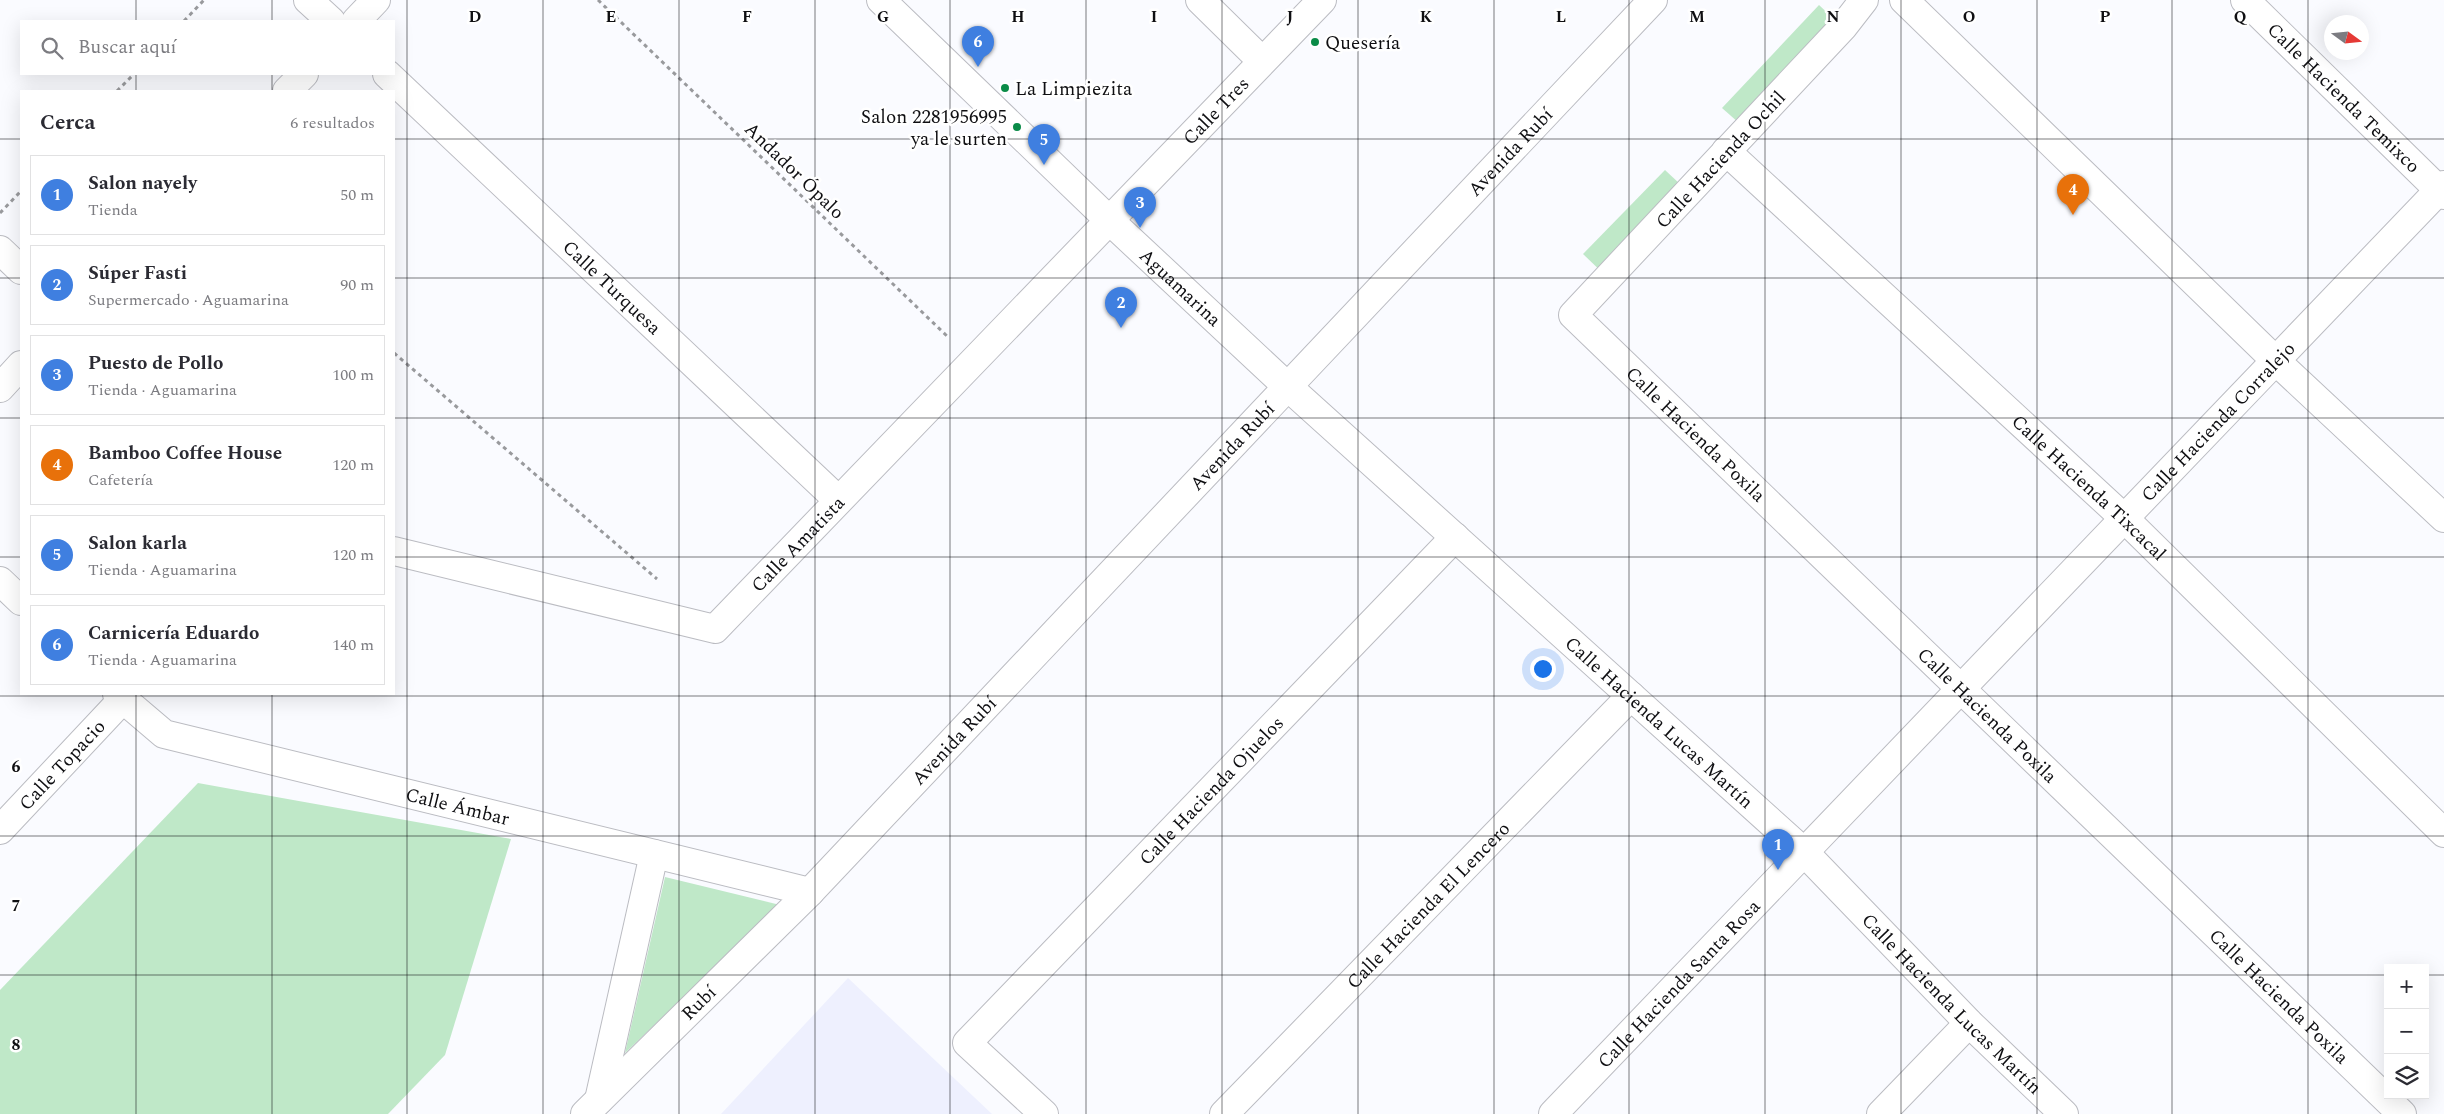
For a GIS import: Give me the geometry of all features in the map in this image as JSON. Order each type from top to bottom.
[{"type":"street","points":[[308,0],[330,20]]},
{"type":"street","points":[[357,20],[376,0]]},
{"type":"street","name":"Aguamarina","points":[[881,0],[1109,220],[1287,386]]},
{"type":"street","points":[[1200,0],[1262,61]]},
{"type":"street","name":"Calle Tres","points":[[1109,220],[1322,0]]},
{"type":"street","name":"Avenida Rubí","points":[[810,892],[1653,0]]},
{"type":"street","name":"Calle Hacienda Ochil","points":[[1573,315],[1843,27],[1864,0]]},
{"type":"street","points":[[1904,0],[2276,361],[2444,518]]},
{"type":"street","name":"Calle Hacienda Temixco","points":[[2245,0],[2442,190]]},
{"type":"street","points":[[288,90],[303,75]]},
{"type":"street","name":"Calle Turquesa","points":[[388,75],[838,500]]},
{"type":"street","name":"Calle Hacienda Tixcacal","points":[[1726,152],[2125,519],[2444,833]]},
{"type":"street","name":"Calle Hacienda Corralejo","points":[[1804,852],[2442,190]]},
{"type":"street","name":"Calle Amatista","points":[[395,551],[715,629],[1109,220]]},
{"type":"street","points":[[0,250],[20,269]]},
{"type":"street","name":"Calle Hacienda Poxila","points":[[1573,315],[2402,1114]]},
{"type":"street","points":[[0,388],[20,366]]},
{"type":"street","name":"Calle Hacienda Lucas Martín","points":[[1287,386],[1804,852],[1969,1023],[2064,1114]]},
{"type":"street","name":"Calle Hacienda Ojuelos","points":[[1044,1114],[967,1044],[1455,537]]},
{"type":"street","points":[[0,581],[20,600]]},
{"type":"street","name":"Calle Ámbar","points":[[120,696],[164,734],[810,892]]},
{"type":"street","name":"Calle Topacio","points":[[0,830],[120,696]]},
{"type":"street","name":"Calle Hacienda El Lencero","points":[[1224,1114],[1631,696]]},
{"type":"street","name":"Calle Hacienda Santa Rosa","points":[[1554,1114],[1804,852]]},
{"type":"street","points":[[592,1107],[654,854]]},
{"type":"street","name":"Rubí","points":[[592,1107],[810,892]]},
{"type":"street","points":[[1881,1114],[1969,1023]]},
{"type":"path","points":[[185,20],[204,0]]},
{"type":"path","name":"Andador Ópalo","points":[[598,0],[973,361]]},
{"type":"path","points":[[118,90],[133,75]]},
{"type":"path","points":[[0,213],[20,192]]},
{"type":"path","points":[[395,354],[663,584]]},
{"type":"shaded area","points":[[848,978],[992,1114],[721,1114]]},
{"type":"green space","points":[[1819,5],[1850,34],[1756,138],[1722,108]]},
{"type":"green space","points":[[1665,170],[1697,200],[1608,278],[1583,254]]},
{"type":"green space","points":[[198,783],[511,839],[445,1055],[388,1114],[0,1114],[0,990]]},
{"type":"green space","points":[[665,877],[780,905],[625,1053]]},
{"type":"place","name":"Quesería","points":[[1315,42]]},
{"type":"place","name":"Carnicería Eduardo","points":[[978,67]]},
{"type":"place","name":"La Limpiezita","points":[[1005,88]]},
{"type":"place","name":"Salon 2281956995 ya le surten","points":[[1017,127]]},
{"type":"place","name":"Salon karla","points":[[1044,165]]},
{"type":"place","name":"Bamboo Coffee House","points":[[2073,215]]},
{"type":"place","name":"Puesto de Pollo","points":[[1140,228]]},
{"type":"place","name":"Súper Fasti","points":[[1121,328]]},
{"type":"place","name":"Salon nayely","points":[[1778,870]]}]
